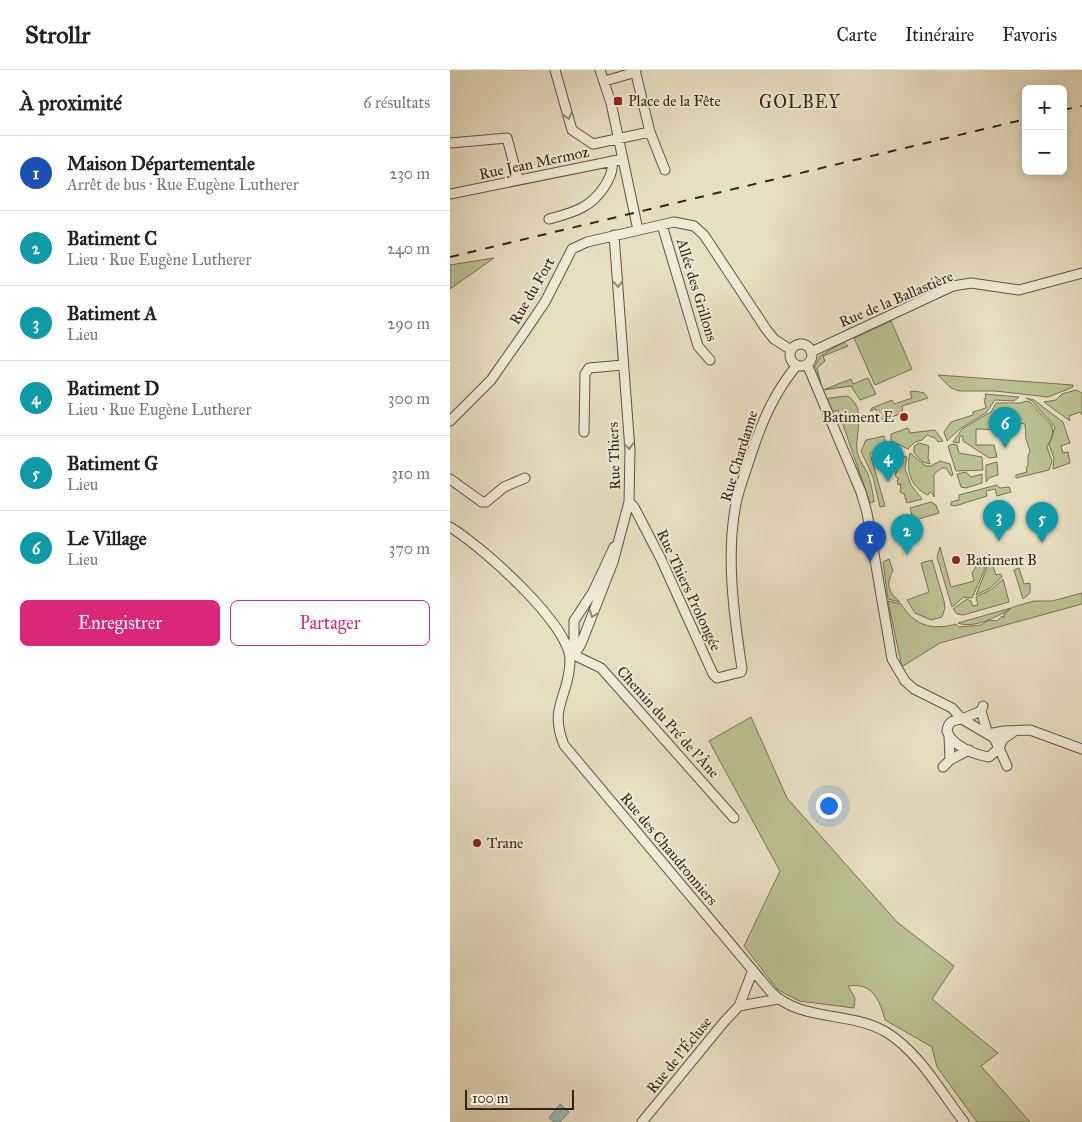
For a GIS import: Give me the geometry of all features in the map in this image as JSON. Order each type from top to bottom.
[{"type":"street","points":[[555,70],[572,130],[588,142],[602,142],[650,132]]},
{"type":"street","points":[[600,70],[605,81],[619,138],[638,230]]},
{"type":"street","points":[[605,81],[635,71],[650,132],[665,170]]},
{"type":"street","points":[[450,143],[507,138],[518,179]]},
{"type":"street","name":"Rue Jean Mermoz","points":[[450,194],[623,158]]},
{"type":"street","points":[[548,219],[578,210],[593,200],[612,172],[612,161]]},
{"type":"street","name":"Rue du Fort","points":[[450,421],[491,380],[519,341],[545,302],[572,249],[587,242],[662,225],[687,223],[694,226],[704,235],[766,329],[774,339],[791,350]]},
{"type":"street","name":"Allée des Grillons","points":[[662,225],[698,346],[710,360]]},
{"type":"street","name":"Rue Thiers","points":[[572,655],[584,636],[618,546],[629,502],[630,450],[614,236]]},
{"type":"street","name":"Rue de la Ballastière","points":[[811,352],[953,286],[971,283],[1020,290],[1082,273]]},
{"type":"street","points":[[803,344],[811,352],[811,359],[807,364],[797,365],[791,361],[791,350],[796,345],[803,344]]},
{"type":"street","points":[[807,364],[863,499],[892,659],[905,681],[914,689],[952,708],[962,719],[994,738],[1008,768],[989,757],[969,750],[948,732]]},
{"type":"street","name":"Rue Thiers","points":[[584,432],[585,374],[589,368],[623,365]]},
{"type":"street","name":"Rue Chardanne","points":[[730,676],[741,672],[742,669],[734,622],[732,561],[737,501],[767,410],[779,387],[797,365]]},
{"type":"street","points":[[450,479],[482,502],[486,502],[504,487],[525,478]]},
{"type":"street","name":"Rue Thiers Prolongée","points":[[629,502],[634,506],[661,559],[713,674],[717,678],[730,676]]},
{"type":"street","points":[[450,527],[526,590],[548,617],[572,655]]},
{"type":"street","name":"Rue Thiers","points":[[572,655],[574,621],[593,592],[613,547],[618,546]]},
{"type":"street","name":"Chemin du Pré de l'Âne","points":[[572,655],[601,668],[734,818]]},
{"type":"street","name":"Rue des Chaudronniers","points":[[572,655],[568,678],[557,712],[559,732],[564,745],[778,999],[799,1009],[862,1021],[886,1032],[906,1048],[964,1122]]},
{"type":"street","points":[[943,703],[947,712],[946,763],[969,750]]},
{"type":"street","points":[[948,732],[950,722],[962,719],[982,708],[988,734]]},
{"type":"street","points":[[988,734],[1030,730],[1082,749]]},
{"type":"street","points":[[989,757],[999,748],[1003,739],[1015,731]]},
{"type":"street","name":"Rue de l'Écluse","points":[[642,1122],[739,1006],[753,970]]},
{"type":"street","points":[[739,1006],[778,999]]},
{"type":"green space","points":[[494,258],[450,289],[450,265]]},
{"type":"green space","points":[[891,321],[912,369],[875,385],[854,338]]},
{"type":"green space","points":[[844,342],[848,346],[823,356],[825,361],[817,368],[821,384],[814,368],[820,356]]},
{"type":"green space","points":[[938,375],[1073,385],[1073,387],[1048,397],[995,391],[959,391],[951,388]]},
{"type":"green space","points":[[868,378],[876,394],[860,400],[851,386],[823,390],[851,379],[853,384]]},
{"type":"green space","points":[[1076,390],[1082,393],[1082,415],[1080,412],[1069,416],[1070,421],[1044,402],[1056,400],[1062,394]]},
{"type":"green space","points":[[910,392],[924,393],[928,398],[902,406],[903,413],[879,421],[876,409],[870,411],[872,408],[892,400],[894,404],[912,398]]},
{"type":"green space","points":[[985,394],[1019,397],[1014,401],[995,400],[986,413],[961,428],[947,441],[944,432],[951,422],[973,415],[973,412],[986,408]]},
{"type":"green space","points":[[847,396],[857,407],[859,421],[857,450],[871,483],[874,502],[870,503],[838,410],[833,412],[828,401],[829,398]]},
{"type":"green space","points":[[1026,398],[1034,400],[1063,422],[1070,443],[1061,446],[1063,453],[1068,452],[1070,463],[1053,469],[1054,458],[1049,445],[1055,427],[1032,401]]},
{"type":"green space","points":[[1030,402],[1052,426],[1053,435],[1047,447],[1052,461],[1049,470],[1016,478],[1016,475],[1027,472],[1026,467],[1028,466],[1030,451],[1026,439],[1025,424],[1020,423],[1016,417],[1006,420],[1006,430],[976,429],[976,445],[994,445],[997,457],[989,458],[963,441],[963,436],[960,436],[959,443],[953,442],[962,429],[991,412],[996,403],[1021,403]]},
{"type":"green space","points":[[908,428],[910,433],[935,430],[943,441],[938,442],[935,438],[927,435],[908,449],[891,441],[891,434]]},
{"type":"green space","points":[[884,436],[887,448],[870,453],[885,506],[880,507],[873,477],[861,451],[866,440]]},
{"type":"green space","points":[[919,443],[929,446],[928,458],[930,464],[923,462],[914,453],[914,446]]},
{"type":"green space","points":[[892,444],[899,448],[898,451],[901,455],[907,457],[905,469],[911,485],[922,499],[907,503],[904,494],[900,492],[901,484],[898,485],[897,480],[899,479],[896,477],[895,473],[897,472],[894,469],[894,461],[891,462],[890,458],[895,454]]},
{"type":"green space","points":[[952,444],[957,445],[959,453],[982,457],[983,470],[956,471],[948,446]]},
{"type":"green space","points":[[910,453],[926,466],[931,466],[940,461],[950,464],[953,475],[951,476],[946,468],[942,468],[934,474],[934,497],[930,492],[928,495],[922,492],[913,483],[909,472]]},
{"type":"green space","points":[[997,462],[998,475],[989,478],[986,482],[986,465]]},
{"type":"green space","points":[[966,472],[971,477],[982,474],[982,483],[966,488],[961,487],[957,474]]},
{"type":"green space","points":[[997,485],[1000,488],[1009,487],[1011,492],[997,496],[995,489],[986,491],[987,496],[955,506],[951,505],[951,502],[959,500],[959,495]]},
{"type":"green space","points":[[931,502],[936,505],[939,513],[905,523],[904,517],[912,515],[910,508]]},
{"type":"green space","points":[[940,547],[951,587],[974,581],[972,573],[979,562],[985,558],[984,571],[972,598],[964,597],[952,607],[937,557]]},
{"type":"green space","points":[[990,557],[996,575],[1001,574],[1002,577],[990,588],[976,595],[986,570],[987,558]]},
{"type":"green space","points":[[889,559],[893,571],[889,580],[889,588],[900,602],[888,599],[883,562]]},
{"type":"green space","points":[[932,560],[945,608],[942,617],[931,620],[915,613],[907,600],[929,592],[921,563]]},
{"type":"green space","points":[[1019,568],[1024,584],[1030,583],[1030,593],[1023,599],[1014,570]]},
{"type":"green space","points":[[1003,579],[1009,602],[963,615],[957,614],[953,609],[967,599],[971,601],[973,606],[978,605],[976,597],[992,589]]},
{"type":"green space","points":[[1082,593],[1082,604],[940,643],[903,666],[888,601],[901,604],[912,617],[924,624],[939,627],[956,624],[959,627],[981,625],[989,620],[997,621],[1002,616],[1004,618],[1004,614],[1013,607],[1034,601],[1052,601]]},
{"type":"green space","points":[[1011,608],[978,623],[958,623]]},
{"type":"green space","points":[[751,717],[787,798],[897,922],[954,966],[932,999],[998,1053],[981,1066],[1030,1122],[977,1122],[937,1067],[932,1047],[885,1020],[877,999],[869,990],[856,985],[848,986],[855,998],[854,1008],[799,1001],[777,989],[744,946],[780,871],[709,741]]},
{"type":"water","points":[[560,1104],[569,1112],[560,1122],[554,1122],[549,1118]]},
{"type":"railway","points":[[1067,109],[1082,106]]},
{"type":"railway","points":[[450,257],[1022,120]]},
{"type":"place","name":"Place de la Fête","points":[[618,101]]},
{"type":"place","name":"Batiment E","points":[[904,417]]},
{"type":"place","name":"Le Village","points":[[1005,448]]},
{"type":"place","name":"Batiment D","points":[[888,482]]},
{"type":"place","name":"Batiment A","points":[[999,541]]},
{"type":"place","name":"Batiment G","points":[[1042,543]]},
{"type":"place","name":"Batiment C","points":[[907,555]]},
{"type":"place","name":"Batiment B","points":[[956,560]]},
{"type":"place","name":"Maison Départementale","points":[[870,562]]},
{"type":"place","name":"Trane","points":[[477,843]]},
{"type":"district","name":"GOLBEY","points":[[800,102]]}]
